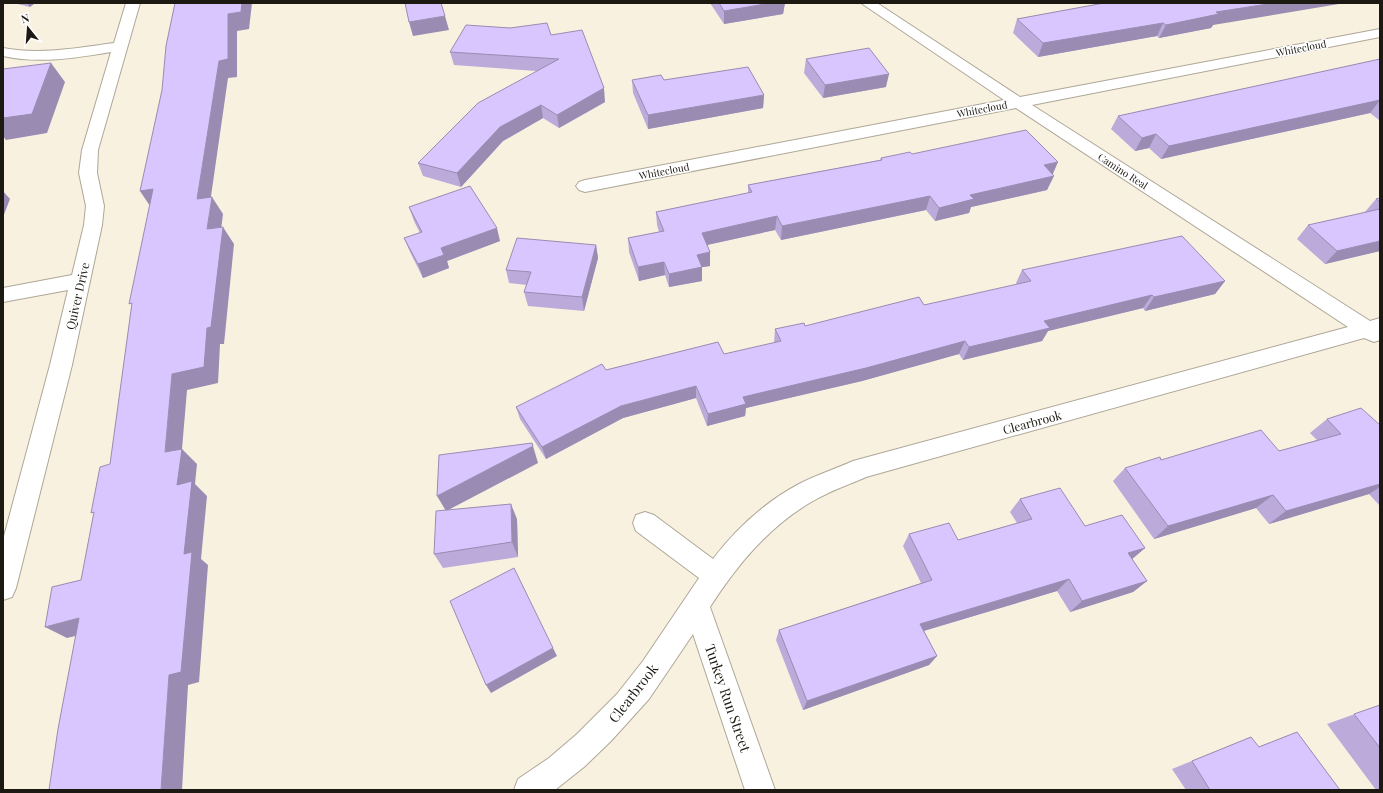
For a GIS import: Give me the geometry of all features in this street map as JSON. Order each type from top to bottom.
[{"type":"street","name":"Quiver Drive","points":[[3,588],[61,365],[94,225],[95,206],[88,173],[90,150],[133,3]]},
{"type":"street","name":"Camino Real","points":[[868,3],[1017,102],[1376,331]]},
{"type":"street","name":"Whitecloud","points":[[585,186],[1380,33]]},
{"type":"street","points":[[3,52],[34,55],[66,54],[121,46]]},
{"type":"street","points":[[3,295],[80,281]]},
{"type":"street","name":"Clearbrook","points":[[529,790],[561,769],[603,732],[640,688],[716,576],[742,542],[771,517],[798,497],[861,468],[1376,331]]},
{"type":"street","points":[[645,523],[716,576]]},
{"type":"street","name":"Turkey Run Street","points":[[696,605],[760,790]]},
{"type":"building","points":[[175,3],[242,3],[241,12],[228,14],[228,59],[219,61],[197,199],[212,197],[207,229],[223,227],[211,327],[207,328],[204,367],[172,374],[165,452],[182,449],[177,485],[192,481],[184,554],[192,552],[181,672],[169,675],[161,790],[49,790],[58,729],[79,618],[45,627],[52,587],[81,580],[94,512],[91,513],[100,467],[110,464],[132,303],[129,304],[153,189],[140,191],[162,90],[166,46]]},
{"type":"building","points":[[405,3],[441,3],[445,16],[409,22]]},
{"type":"building","points":[[719,3],[771,3],[724,11]]},
{"type":"building","points":[[1104,3],[1274,3],[1216,12],[1219,14],[1166,25],[1163,23],[1043,43],[1017,19]]},
{"type":"building","points":[[547,23],[551,35],[582,30],[604,88],[557,115],[541,105],[500,127],[457,173],[418,163],[478,103],[559,59],[450,52],[466,25],[510,28]]},
{"type":"building","points":[[869,48],[889,74],[825,85],[806,59]]},
{"type":"building","points":[[1380,59],[1380,100],[1169,146],[1156,134],[1142,138],[1118,116]]},
{"type":"building","points":[[51,63],[32,114],[3,118],[3,69]]},
{"type":"building","points":[[748,67],[764,95],[648,115],[632,80],[661,75],[664,80]]},
{"type":"building","points":[[1026,130],[1058,162],[1044,165],[1054,176],[970,195],[974,199],[939,208],[930,196],[782,226],[777,216],[702,233],[710,252],[697,255],[702,267],[669,274],[664,262],[638,267],[628,238],[664,231],[656,212],[752,192],[748,185],[882,160],[881,158],[910,152],[912,154]]},
{"type":"building","points":[[470,186],[497,228],[441,248],[444,255],[418,264],[404,238],[422,232],[409,207]]},
{"type":"building","points":[[1380,209],[1380,241],[1337,251],[1308,225]]},
{"type":"building","points":[[1182,236],[1225,281],[1154,297],[1152,295],[1044,321],[1050,328],[969,347],[965,341],[866,368],[743,397],[746,404],[708,414],[696,386],[621,406],[542,447],[516,407],[602,364],[606,370],[718,342],[724,354],[781,341],[775,329],[804,323],[805,326],[919,297],[924,305],[1031,281],[1022,270]]},
{"type":"building","points":[[517,238],[596,245],[582,297],[524,292],[531,272],[506,270]]},
{"type":"building","points":[[1361,408],[1380,425],[1380,484],[1286,511],[1273,495],[1168,526],[1125,468],[1160,457],[1161,460],[1261,430],[1279,451],[1341,434],[1327,419]]},
{"type":"building","points":[[532,443],[533,446],[437,496],[439,455]]},
{"type":"building","points":[[1060,488],[1085,526],[1122,515],[1145,548],[1128,553],[1147,581],[1082,601],[1069,579],[920,624],[937,656],[807,701],[779,630],[932,580],[909,534],[949,523],[958,540],[1032,519],[1020,499]]},
{"type":"building","points":[[511,504],[512,542],[434,554],[436,511]]},
{"type":"building","points":[[514,568],[553,648],[486,685],[450,601]]},
{"type":"building","points":[[1380,705],[1380,748],[1354,714]]},
{"type":"building","points":[[1297,732],[1340,790],[1210,790],[1192,761],[1251,737],[1259,747]]}]
